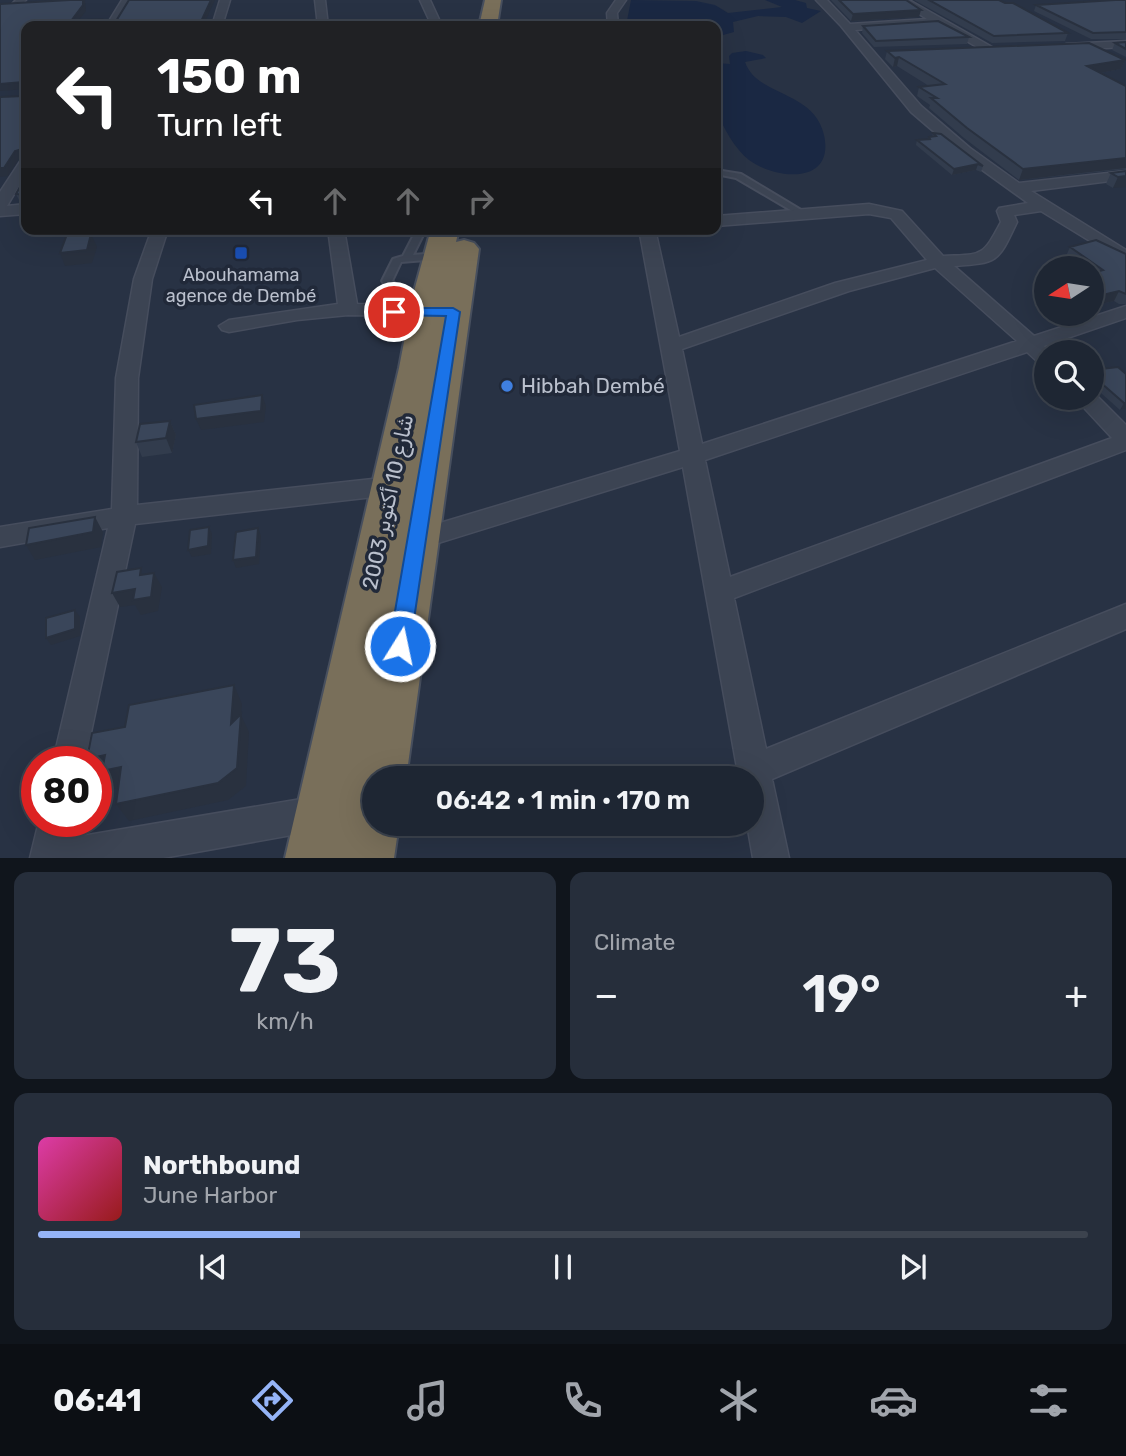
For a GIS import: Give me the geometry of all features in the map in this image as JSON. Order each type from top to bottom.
[{"type":"highway","points":[[489,21],[493,0]]},
{"type":"highway","points":[[503,21],[506,0]]},
{"type":"highway","name":"شارع 10 أكتوبر 2003","points":[[315,858],[350,804],[398,543],[391,486],[417,368],[428,272]]},
{"type":"highway","name":"شارع 10 أكتوبر 2003","points":[[378,766],[398,543],[428,272]]},
{"type":"highway","name":"شارع 10 أكتوبر 2003","points":[[350,804],[364,858]]},
{"type":"street","points":[[114,21],[127,0]]},
{"type":"street","points":[[219,21],[225,0]]},
{"type":"street","points":[[320,0],[322,21]]},
{"type":"street","points":[[425,0],[435,21]]},
{"type":"street","points":[[612,21],[612,13],[621,0]]},
{"type":"street","points":[[821,0],[873,53],[890,82],[944,134],[1044,206],[1126,258]]},
{"type":"street","points":[[902,0],[988,49]]},
{"type":"street","points":[[0,4],[22,2]]},
{"type":"street","points":[[0,22],[22,2]]},
{"type":"street","points":[[846,27],[938,21]]},
{"type":"street","points":[[1066,34],[1114,59]]},
{"type":"street","points":[[1051,47],[1126,44]]},
{"type":"street","points":[[961,50],[1001,49]]},
{"type":"street","points":[[0,204],[21,171]]},
{"type":"street","points":[[1018,188],[1126,175]]},
{"type":"street","points":[[672,346],[842,287],[938,262],[987,257],[994,252],[1010,222],[1005,211],[1044,206]]},
{"type":"street","points":[[0,211],[21,209]]},
{"type":"street","points":[[721,221],[802,213],[884,210],[896,214],[938,262],[1034,347]]},
{"type":"street","points":[[72,746],[124,516],[127,378],[143,279],[158,235]]},
{"type":"street","points":[[337,235],[348,309]]},
{"type":"street","points":[[648,235],[695,455],[718,593],[753,766]]},
{"type":"street","points":[[229,326],[297,314],[348,309],[428,272]]},
{"type":"street","points":[[1063,340],[1126,312]]},
{"type":"street","points":[[398,543],[1034,352]]},
{"type":"street","points":[[718,593],[1126,440],[1097,410]]},
{"type":"street","points":[[0,537],[124,516],[391,486]]},
{"type":"street","points":[[764,766],[1126,616]]},
{"type":"street","points":[[57,858],[350,804]]},
{"type":"street","points":[[764,822],[771,858]]},
{"type":"street","points":[[48,858],[53,837]]},
{"type":"lane","points":[[721,173],[738,176],[802,213]]},
{"type":"water","points":[[631,0],[696,1],[715,5],[728,13],[782,7],[765,0],[795,0],[806,3],[807,8],[821,11],[802,23],[786,17],[758,16],[733,22],[734,32],[721,36],[721,21],[627,21]]},
{"type":"water","points":[[746,51],[763,55],[766,58],[745,62],[751,73],[761,82],[798,101],[818,120],[824,135],[825,151],[821,163],[812,170],[801,174],[774,172],[749,160],[734,144],[721,120],[721,63],[730,64],[729,56]]},
{"type":"building","points":[[83,0],[83,5],[71,21],[21,21],[21,82],[0,84],[0,4]]},
{"type":"building","points":[[129,0],[211,0],[201,21],[116,21]]},
{"type":"building","points":[[839,0],[906,0],[921,10],[853,14]]},
{"type":"building","points":[[929,0],[999,0],[1013,3],[1068,33],[994,36]]},
{"type":"building","points":[[1126,0],[1126,32],[1093,33],[1036,5]]},
{"type":"building","points":[[102,19],[103,21],[71,21]]},
{"type":"building","points":[[938,21],[969,37],[876,41],[863,26]]},
{"type":"building","points":[[1126,42],[1126,49],[1115,43]]},
{"type":"building","points":[[1089,43],[1125,60],[1087,66],[1126,86],[1126,158],[1023,169],[931,98],[937,98],[919,87],[945,84],[899,57],[895,58],[887,51]]},
{"type":"building","points":[[21,96],[21,149],[15,151],[4,168],[0,168],[0,97]]},
{"type":"building","points":[[933,133],[941,134],[983,166],[978,164],[954,169],[917,140],[930,139],[929,137],[936,136]]},
{"type":"building","points":[[1126,171],[1126,176],[1118,177],[1111,173]]},
{"type":"building","points":[[67,235],[91,235],[87,250],[60,253]]},
{"type":"building","points":[[1096,240],[1126,254],[1126,294],[1119,291],[1104,295],[1104,256],[1083,256],[1070,247]]},
{"type":"building","points":[[1118,367],[1126,374],[1126,403],[1104,386],[1104,369]]},
{"type":"building","points":[[262,395],[261,411],[196,419],[194,405]]},
{"type":"building","points":[[170,421],[166,438],[136,442],[140,424]]},
{"type":"building","points":[[95,517],[93,532],[26,545],[29,528]]},
{"type":"building","points":[[209,527],[208,546],[188,550],[190,530]]},
{"type":"building","points":[[258,528],[256,557],[233,560],[236,532]]},
{"type":"building","points":[[141,568],[140,575],[154,573],[151,597],[133,600],[135,589],[112,593],[117,572]]},
{"type":"building","points":[[75,610],[75,629],[46,638],[46,618]]},
{"type":"building","points":[[234,685],[231,724],[241,714],[237,768],[218,783],[116,804],[121,767],[112,769],[112,746],[90,746],[92,733],[125,727],[129,705]]},
{"type":"place","name":"Abouhamama agence de Dembé","points":[[241,253]]},
{"type":"place","name":"Hibbah Dembé","points":[[507,386]]},
{"type":"route","points":[[394,312],[453,312],[400,646]]}]
